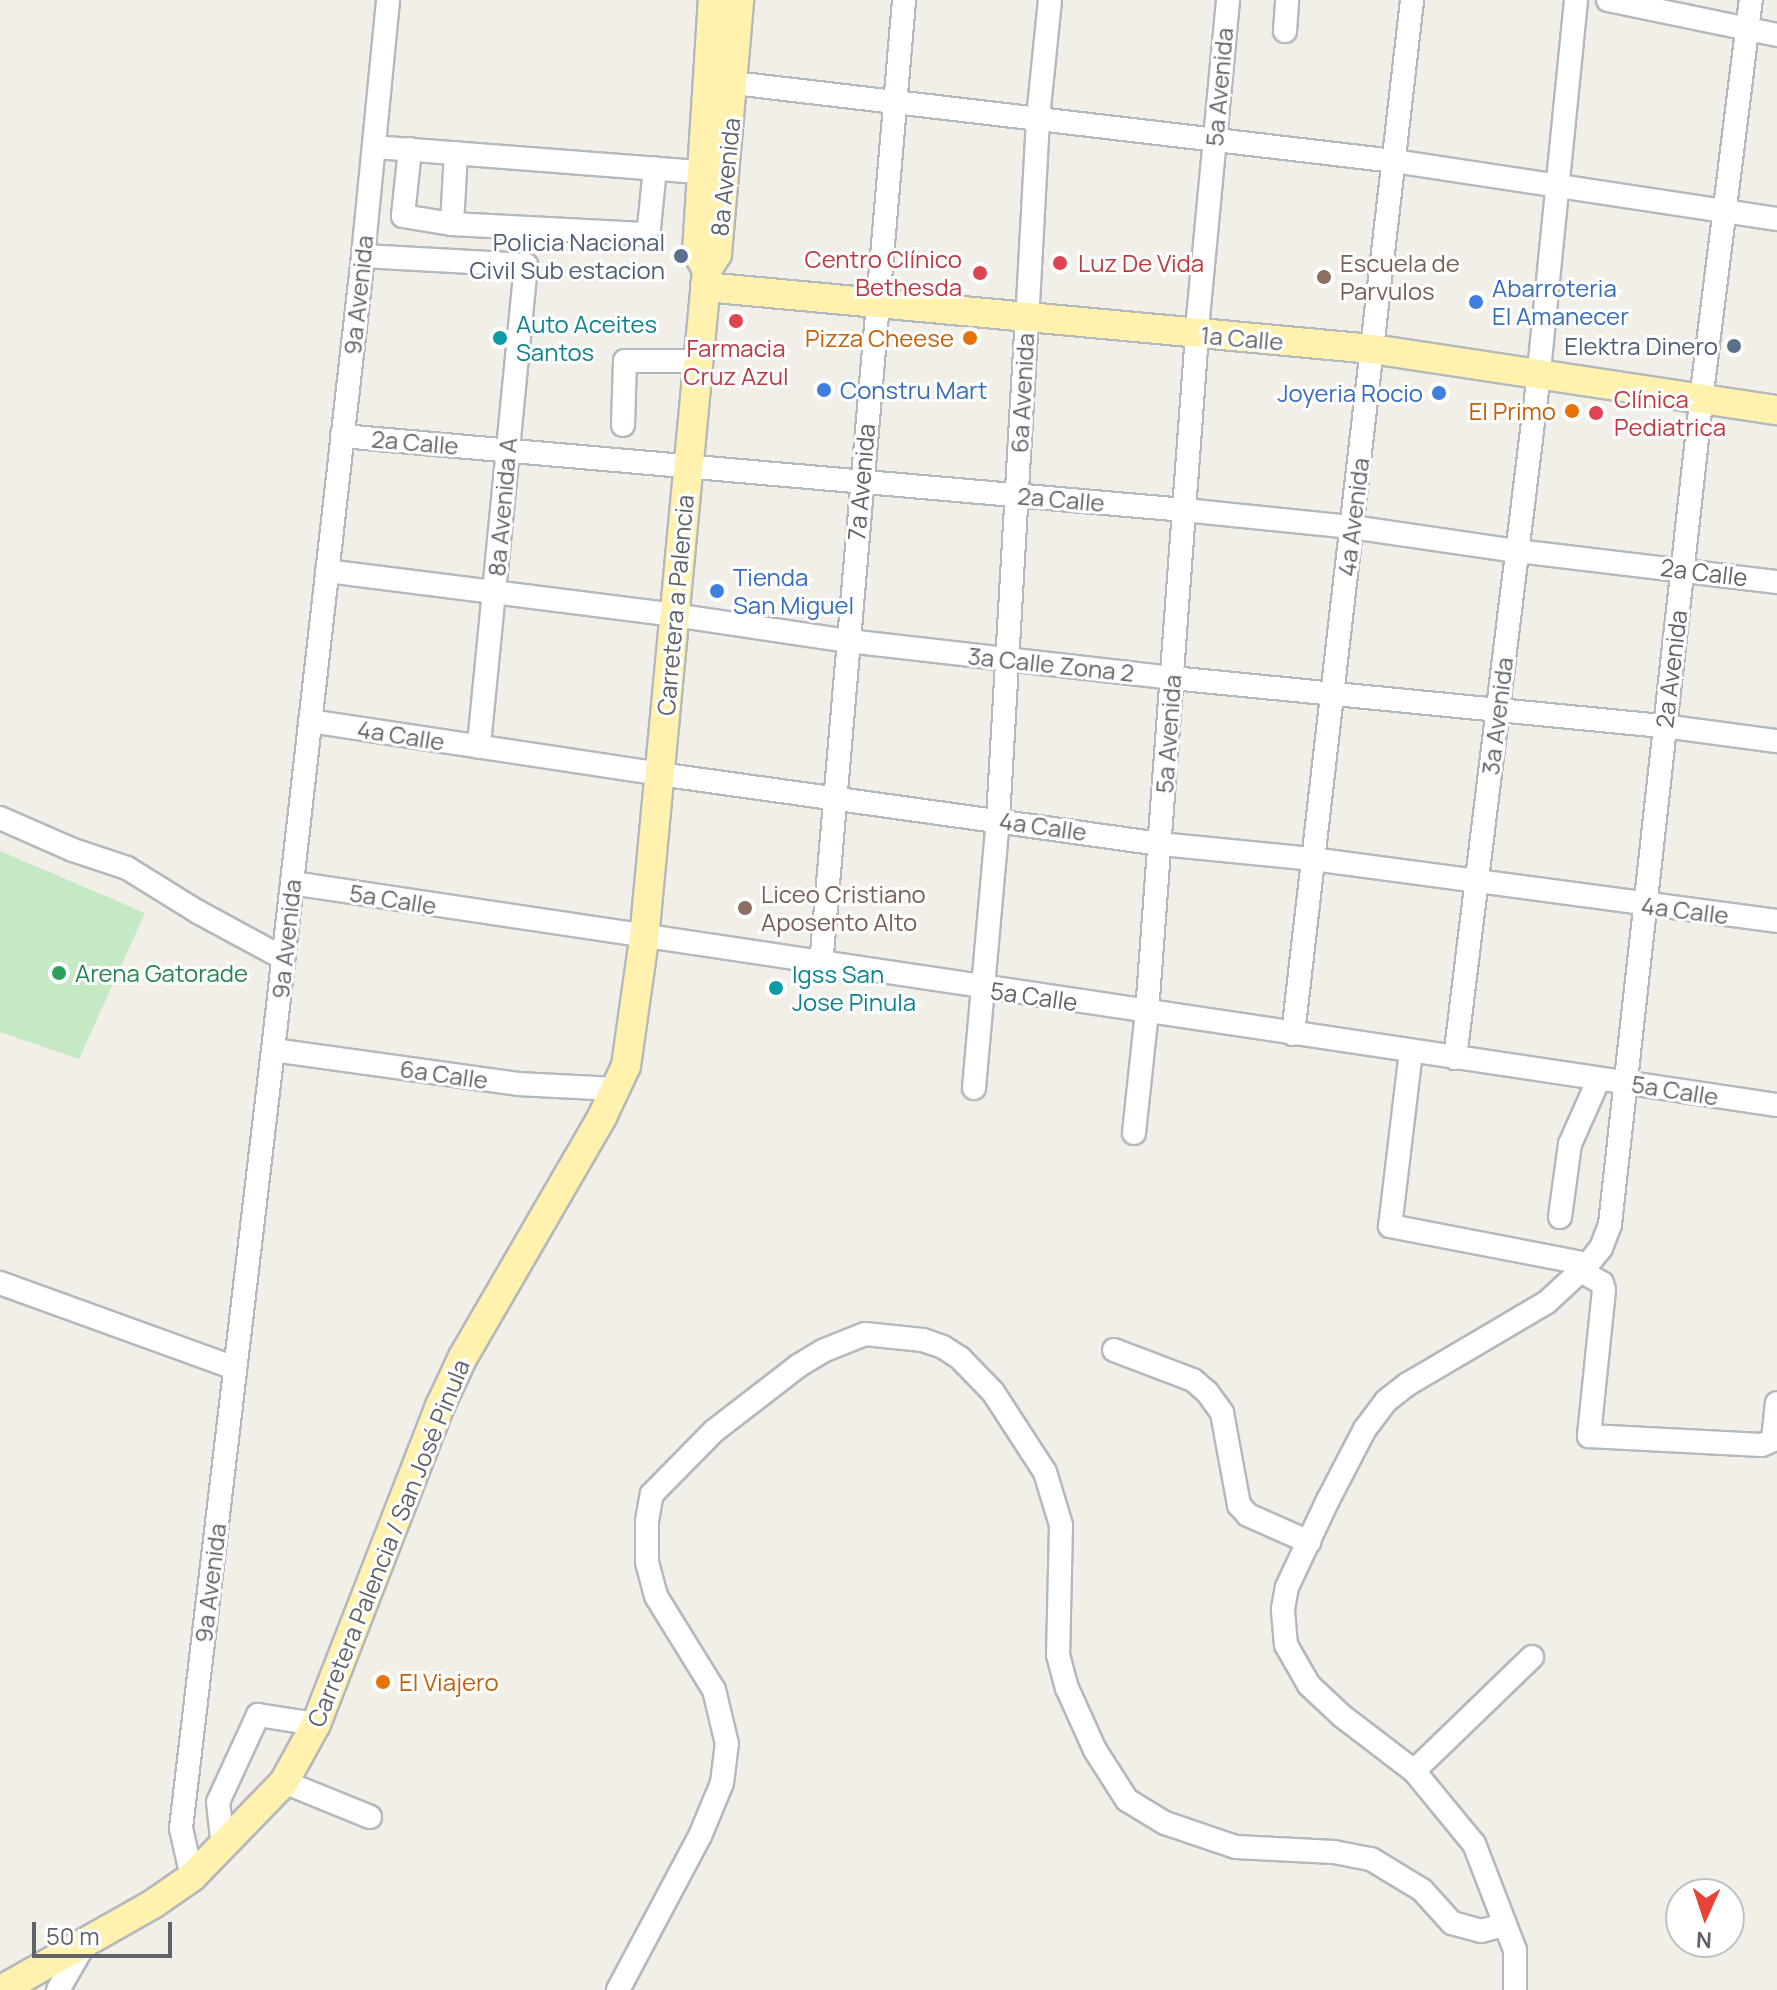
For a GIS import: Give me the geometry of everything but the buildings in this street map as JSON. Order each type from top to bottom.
[{"type":"main road","name":"8a Avenida","points":[[706,279],[697,252],[713,0]]},
{"type":"main road","name":"8a Avenida","points":[[706,279],[717,254],[739,0]]},
{"type":"main road","name":"1a Calle","points":[[706,279],[1373,343],[1703,391],[1777,394]]},
{"type":"main road","name":"Carretera a Palencia","points":[[644,939],[706,279]]},
{"type":"main road","name":"1a Calle","points":[[1703,391],[1777,410]]},
{"type":"main road","name":"Carretera Palencia / San José Pinula","points":[[1,1990],[153,1904],[192,1877],[284,1782],[316,1724],[457,1370],[616,1089],[626,1066],[635,1024],[644,939]]},
{"type":"street","name":"9a Avenida","points":[[192,1877],[181,1828],[292,883],[363,256],[388,0]]},
{"type":"street","name":"7a Avenida","points":[[821,965],[904,0]]},
{"type":"street","name":"6a Avenida","points":[[974,1088],[998,819],[1038,118],[1050,0]]},
{"type":"street","name":"5a Avenida","points":[[1134,1133],[1147,1012],[1197,326],[1228,0]]},
{"type":"street","points":[[1285,31],[1287,0]]},
{"type":"street","name":"4a Avenida","points":[[1293,1034],[1412,0]]},
{"type":"street","name":"3a Avenida","points":[[1455,1058],[1539,367],[1576,0]]},
{"type":"street","points":[[1608,0],[1777,35]]},
{"type":"street","name":"2a Avenida","points":[[1515,1990],[1515,1950],[1474,1844],[1414,1771],[1309,1685],[1292,1660],[1283,1632],[1283,1609],[1287,1587],[1309,1542],[1365,1429],[1386,1401],[1408,1384],[1547,1302],[1601,1248],[1610,1224],[1682,569],[1751,0]]},
{"type":"street","points":[[734,83],[895,99],[1394,161],[1777,219]]},
{"type":"street","points":[[374,147],[700,172]]},
{"type":"street","points":[[410,149],[404,217],[452,224],[643,234],[649,228],[655,168]]},
{"type":"street","points":[[452,224],[456,153]]},
{"type":"street","name":"8a Avenida A","points":[[363,256],[526,267],[479,747]]},
{"type":"street","points":[[623,425],[625,361],[698,361]]},
{"type":"street","name":"2a Calle","points":[[342,436],[1352,527],[1517,551],[1777,582]]},
{"type":"street","name":"3a Calle Zona 2","points":[[327,571],[674,615],[848,641],[1172,678],[1664,726],[1777,741]]},
{"type":"street","name":"4a Calle","points":[[310,721],[659,774],[1160,844],[1313,859],[1777,921]]},
{"type":"street","points":[[0,818],[73,850],[127,868],[283,958]]},
{"type":"street","name":"5a Calle","points":[[292,883],[644,939],[1777,1105]]},
{"type":"street","name":"6a Calle","points":[[273,1050],[518,1084],[616,1089]]},
{"type":"street","points":[[1411,1051],[1390,1226],[1584,1268],[1602,1283],[1604,1290],[1589,1436],[1691,1444],[1762,1445],[1773,1440],[1777,1403]]},
{"type":"street","points":[[1560,1217],[1570,1144],[1599,1079]]},
{"type":"street","points":[[0,1283],[235,1368]]},
{"type":"street","points":[[618,1990],[700,1836],[722,1783],[727,1744],[714,1690],[656,1596],[647,1562],[647,1521],[652,1494],[714,1431],[798,1366],[825,1350],[865,1334],[923,1340],[943,1347],[960,1358],[993,1392],[1045,1472],[1061,1525],[1058,1576],[1061,1666],[1081,1723],[1127,1800],[1165,1823],[1236,1847],[1334,1852],[1371,1859],[1422,1890],[1452,1923],[1481,1931],[1504,1925]]},
{"type":"street","points":[[1114,1350],[1193,1380],[1207,1392],[1222,1413],[1239,1505],[1248,1515],[1309,1542]]},
{"type":"street","points":[[1414,1771],[1532,1657]]},
{"type":"street","points":[[223,1847],[217,1812],[228,1779],[258,1715],[316,1724]]},
{"type":"street","points":[[187,1774],[228,1779]]},
{"type":"street","points":[[284,1782],[370,1817]]},
{"type":"street","points":[[58,1990],[86,1941]]},
{"type":"green space","name":"Arena Gatorade","points":[[0,851],[145,913],[79,1059],[0,1032]]},
{"type":"place","name":"Policia Nacional Civil Sub estacion","points":[[681,256]]},
{"type":"place","name":"Luz De Vida","points":[[1060,263]]},
{"type":"place","name":"Centro Clínico Bethesda","points":[[980,273]]},
{"type":"place","name":"Escuela de Parvulos","points":[[1324,277]]},
{"type":"place","name":"Abarroteria El Amanecer","points":[[1476,302]]},
{"type":"place","name":"Farmacia Cruz Azul","points":[[736,321]]},
{"type":"place","name":"Auto Aceites Santos","points":[[500,338]]},
{"type":"place","name":"Pizza Cheese","points":[[970,338]]},
{"type":"place","name":"Elektra Dinero","points":[[1734,346]]},
{"type":"place","name":"Constru Mart","points":[[824,390]]},
{"type":"place","name":"Joyeria Rocio","points":[[1439,393]]},
{"type":"place","name":"El Primo","points":[[1572,411]]},
{"type":"place","name":"Clínica Pediatrica","points":[[1596,413]]},
{"type":"place","name":"Tienda San Miguel","points":[[717,591]]},
{"type":"place","name":"Liceo Cristiano Aposento Alto","points":[[745,908]]},
{"type":"place","name":"Arena Gatorade","points":[[59,973]]},
{"type":"place","name":"Igss San Jose Pinula","points":[[776,988]]},
{"type":"place","name":"El Viajero","points":[[383,1682]]}]
